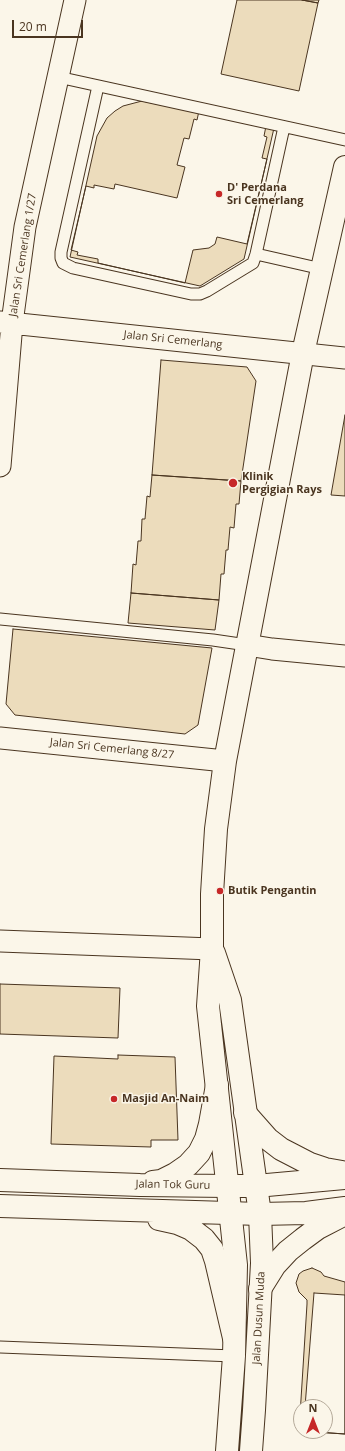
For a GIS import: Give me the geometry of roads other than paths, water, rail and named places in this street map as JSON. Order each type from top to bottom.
[{"type":"main road","name":"Jalan Dusun Muda","points":[[226,1451],[234,1347],[236,1265],[232,1213],[208,1006],[212,949],[212,894],[216,829],[225,761],[303,353],[345,167]]},
{"type":"main road","name":"Jalan Dusun Muda","points":[[212,949],[230,1000],[260,1214],[262,1263],[251,1451]]},
{"type":"main road","points":[[140,1185],[161,1181],[175,1174],[188,1165],[198,1153],[206,1139],[217,1085]]},
{"type":"main road","points":[[245,1113],[268,1139],[295,1157],[325,1169],[345,1172]]},
{"type":"main road","name":"Jalan Tok Guru","points":[[0,1180],[140,1185],[256,1186],[345,1178]]},
{"type":"main road","points":[[0,1206],[260,1214],[306,1213],[345,1208]]},
{"type":"main road","points":[[114,1209],[177,1223],[191,1229],[204,1239],[212,1249],[216,1261],[234,1347]]},
{"type":"main road","points":[[260,1288],[275,1265],[288,1251],[318,1228],[345,1214]]},
{"type":"street","name":"Jalan Sri Cemerlang 1/27","points":[[0,466],[6,322],[25,227],[75,0]]},
{"type":"street","name":"Jalan Sri Cemerlang","points":[[6,322],[345,358]]},
{"type":"street","points":[[247,645],[345,656]]},
{"type":"street","name":"Jalan Sri Cemerlang 8/27","points":[[0,738],[225,761]]},
{"type":"street","points":[[0,941],[212,949]]},
{"type":"lane","points":[[58,77],[345,140]]},
{"type":"lane","points":[[98,86],[61,252],[63,263],[67,266],[191,294],[200,294],[207,291],[253,263],[284,127]]},
{"type":"lane","points":[[256,254],[322,269]]},
{"type":"lane","points":[[0,619],[213,640],[247,645]]},
{"type":"lane","points":[[0,1347],[234,1347]]},
{"type":"place","name":"D' Perdana Sri Cemerlang","points":[[219,194]]},
{"type":"place","name":"Klinik Pergigian Rays","points":[[233,483]]},
{"type":"place","name":"Butik Pengantin","points":[[220,891]]},
{"type":"place","name":"Masjid An-Naim","points":[[114,1099]]}]
